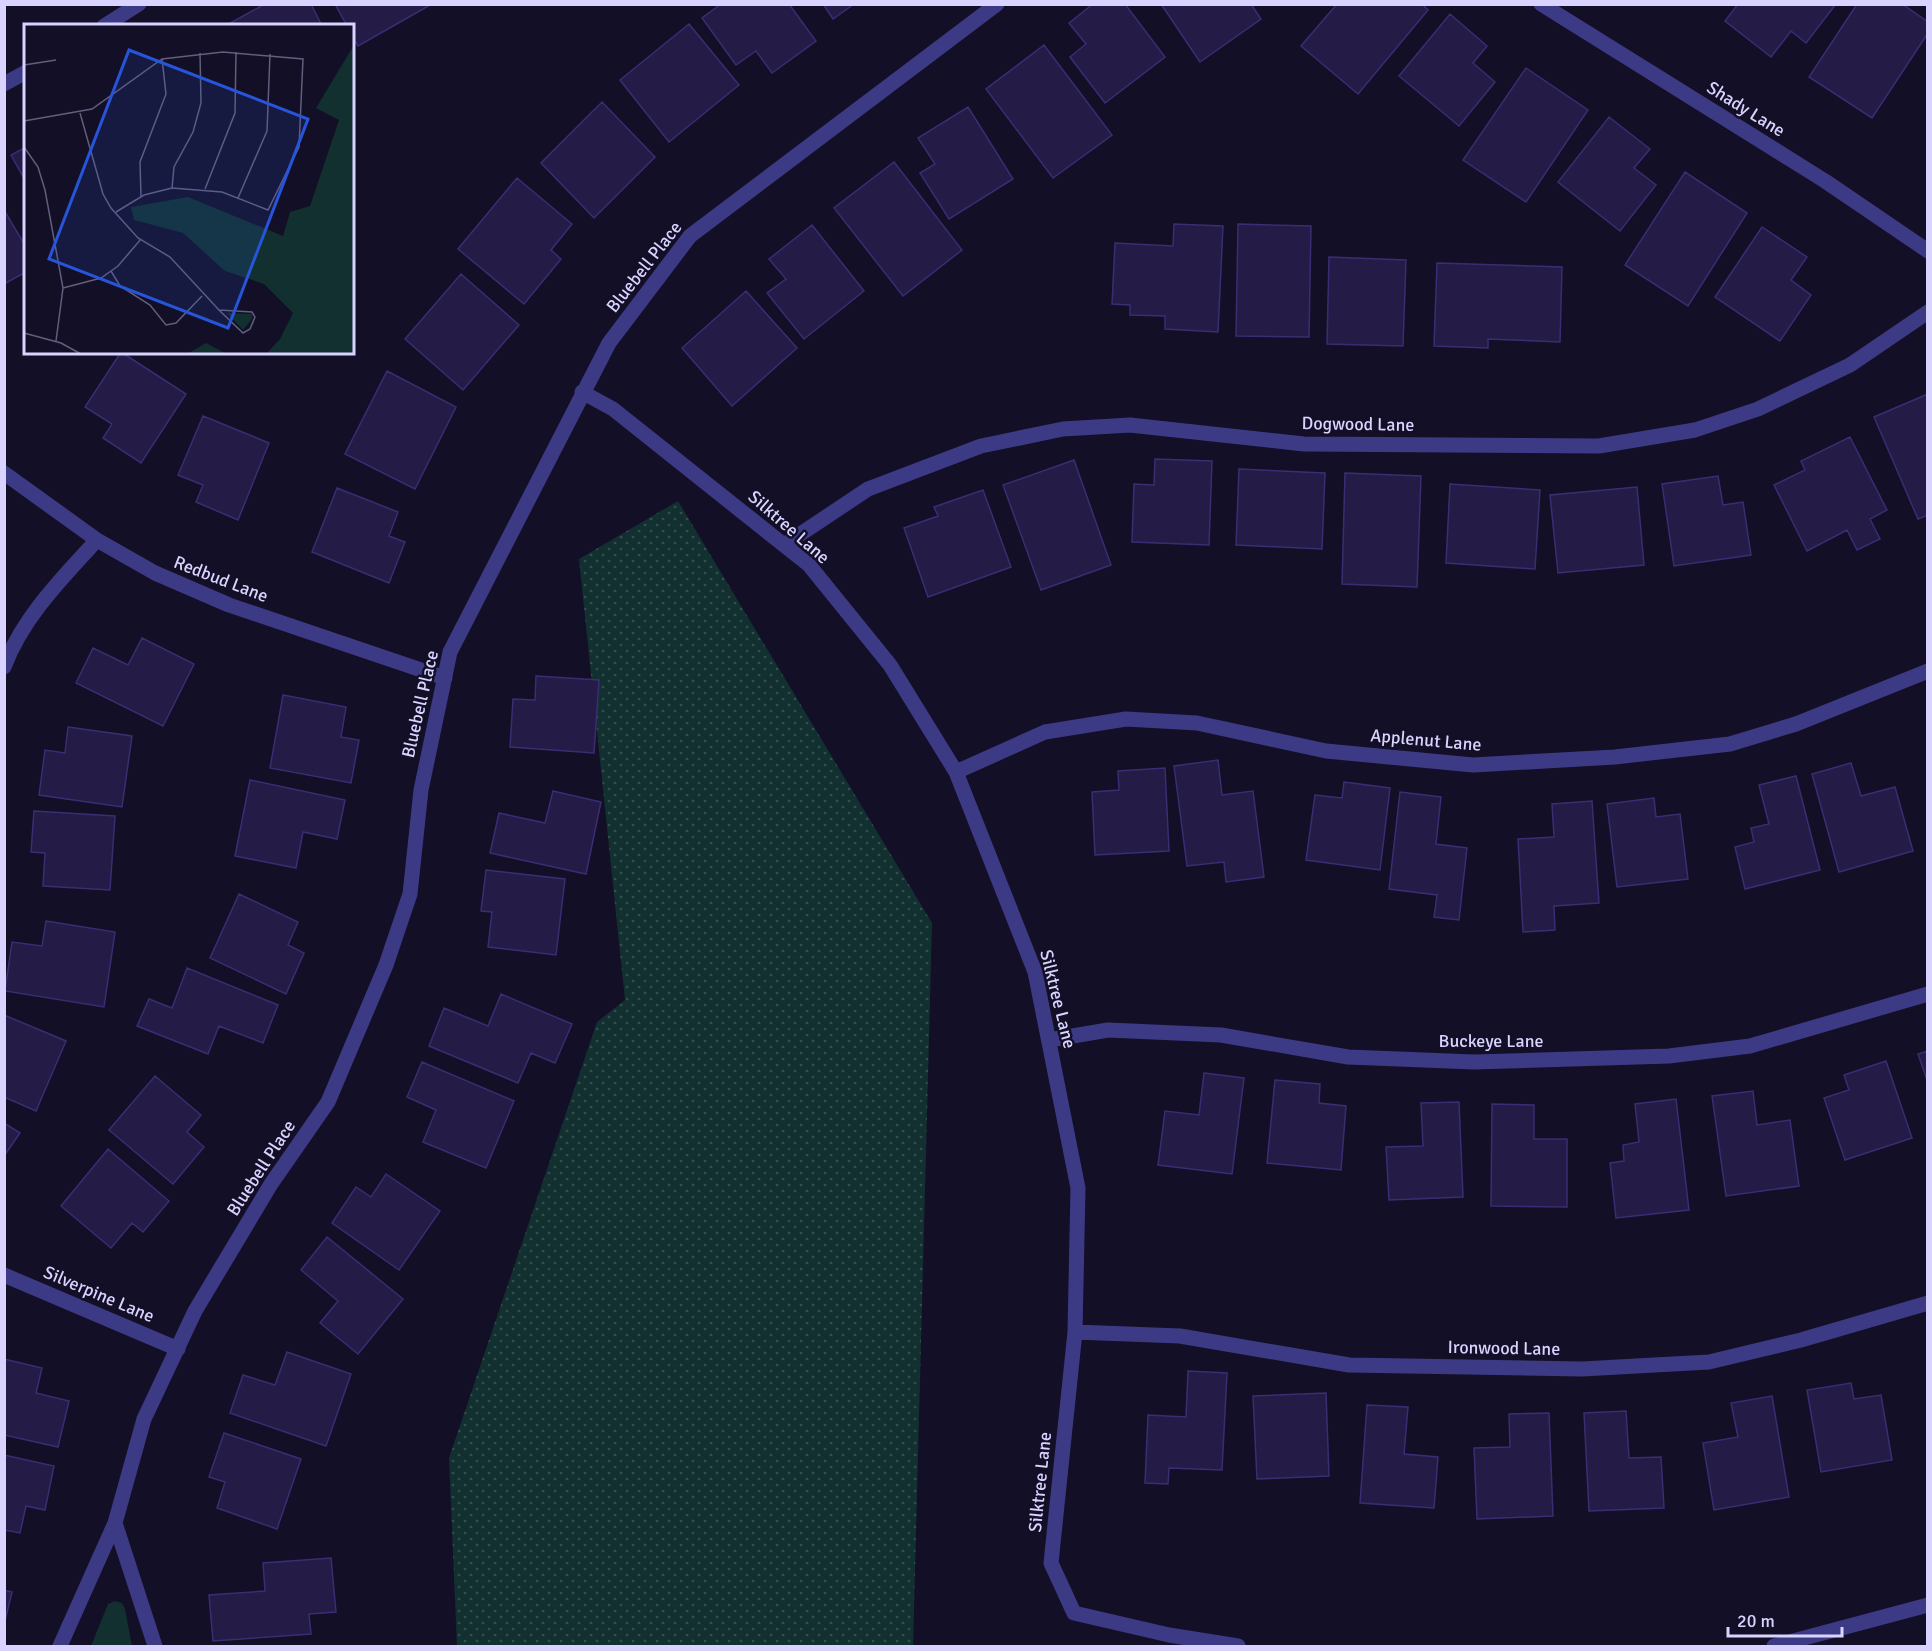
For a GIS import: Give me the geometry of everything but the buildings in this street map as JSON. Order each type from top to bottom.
[{"type":"street","points":[[107,24],[139,4]]},
{"type":"street","name":"Bluebell Place","points":[[60,1647],[116,1523],[144,1419],[195,1311],[271,1184],[328,1102],[386,965],[410,894],[421,790],[450,652],[609,343],[690,236],[997,4]]},
{"type":"street","name":"Shady Lane","points":[[1541,4],[1825,181],[1928,251]]},
{"type":"street","points":[[4,84],[24,73]]},
{"type":"street","name":"Dogwood Lane","points":[[784,545],[868,489],[981,446],[1063,429],[1130,425],[1304,444],[1599,446],[1695,430],[1758,409],[1850,365],[1928,312]]},
{"type":"street","name":"Silktree Lane","points":[[582,392],[614,409],[809,565],[890,665],[956,772],[1035,972],[1078,1188],[1075,1332],[1051,1563],[1074,1613],[1238,1647]]},
{"type":"street","name":"Redbud Lane","points":[[4,472],[97,540],[155,573],[229,605],[446,678]]},
{"type":"street","points":[[4,667],[40,603],[97,540]]},
{"type":"street","name":"Applenut Lane","points":[[956,772],[1045,732],[1126,719],[1197,723],[1326,751],[1473,765],[1615,757],[1730,744],[1796,724],[1928,671]]},
{"type":"street","name":"Buckeye Lane","points":[[1049,1040],[1108,1030],[1221,1035],[1348,1057],[1474,1062],[1669,1056],[1750,1046],[1928,994]]},
{"type":"street","name":"Silverpine Lane","points":[[4,1275],[178,1349]]},
{"type":"street","name":"Ironwood Lane","points":[[1075,1332],[1180,1336],[1349,1365],[1582,1369],[1709,1362],[1801,1340],[1928,1303]]},
{"type":"street","points":[[116,1523],[155,1647]]},
{"type":"street","points":[[1774,1647],[1928,1605]]},
{"type":"green space","points":[[678,501],[932,923],[913,1646],[457,1646],[449,1458],[597,1022],[625,1000],[579,559]]},
{"type":"green space","points":[[115,1601],[122,1603],[125,1609],[132,1646],[91,1646],[108,1604]]}]
